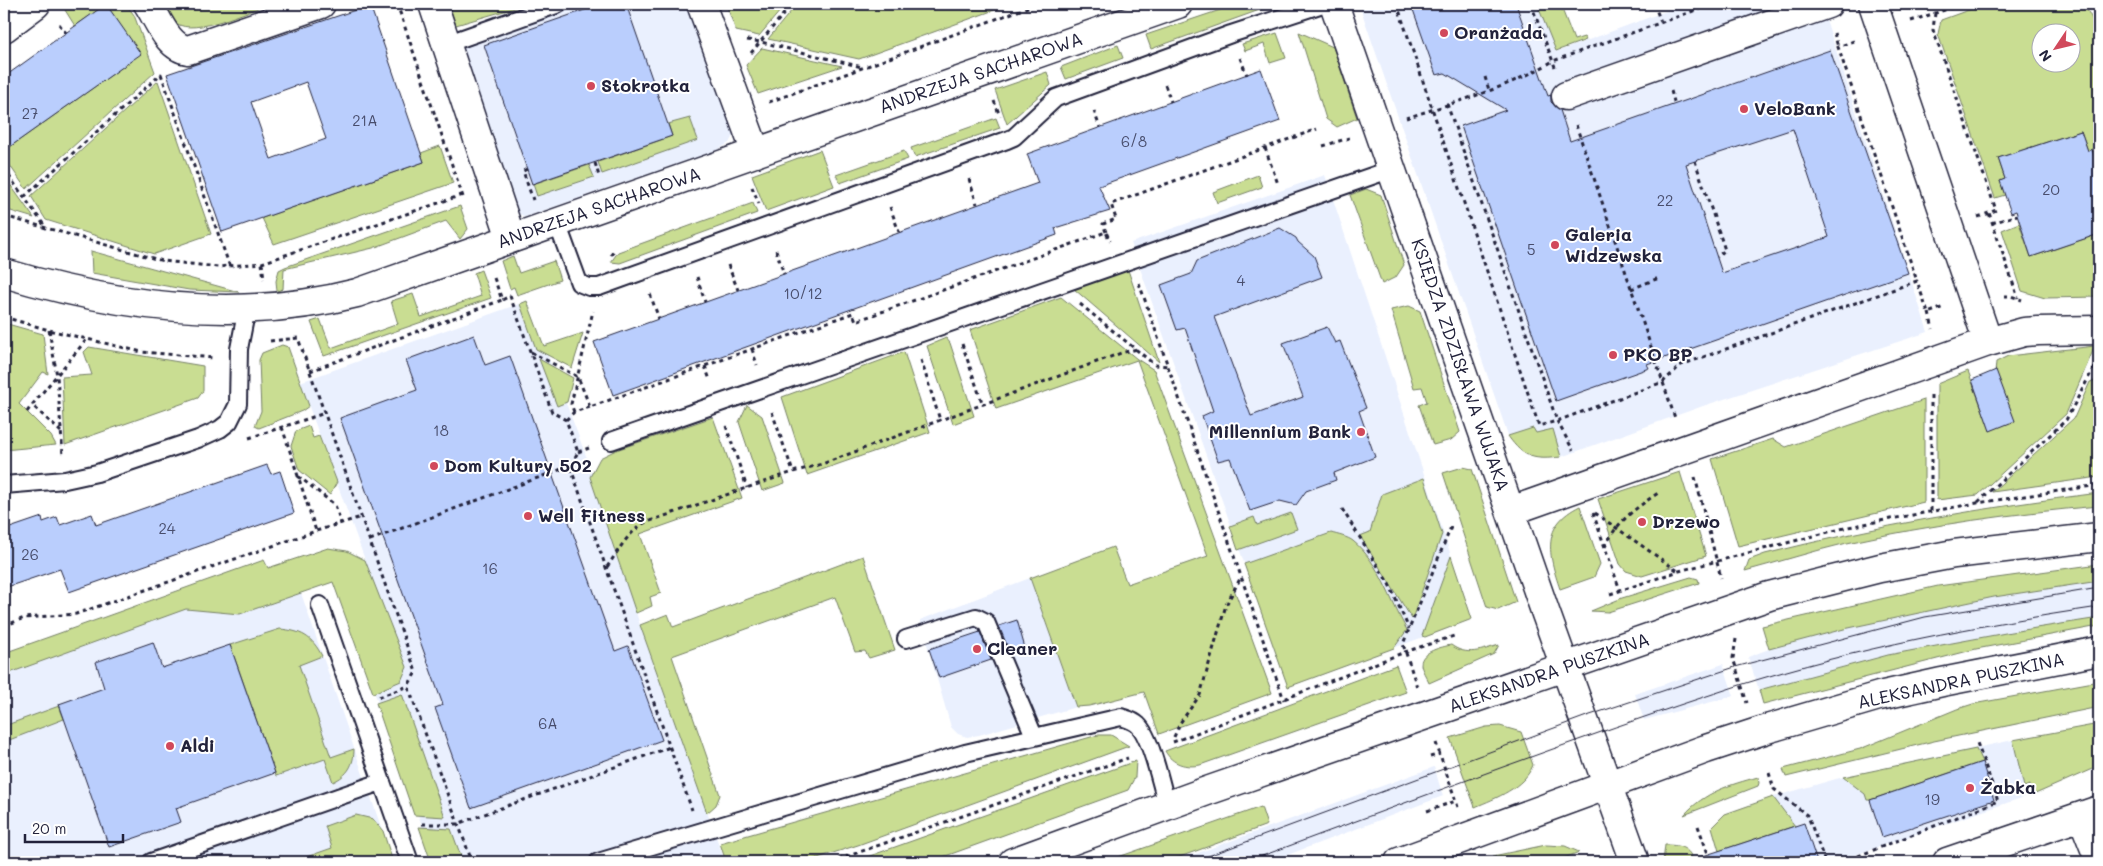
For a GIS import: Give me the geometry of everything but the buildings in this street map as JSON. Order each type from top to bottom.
[{"type":"street","points":[[4,28],[34,4]]},
{"type":"street","points":[[148,4],[171,40],[180,49],[188,50],[321,4]]},
{"type":"street","points":[[433,4],[511,238]]},
{"type":"street","points":[[702,4],[756,153]]},
{"type":"street","name":"ANDRZEJA SACHAROWA","points":[[4,273],[129,301],[211,310],[300,305],[350,295],[511,238],[557,224],[1178,4]]},
{"type":"street","name":"KSIĘDZA ZDZISŁAWA WUJAKA","points":[[1334,4],[1510,511],[1635,862]]},
{"type":"street","points":[[1566,96],[1828,4]]},
{"type":"street","points":[[1873,4],[1988,342]]},
{"type":"street","points":[[1510,511],[1988,342],[2031,332],[2099,330]]},
{"type":"street","name":"ALEKSANDRA PUSZKINA","points":[[1012,862],[1769,596],[1871,570],[1954,554],[2099,536]]},
{"type":"street","name":"ALEKSANDRA PUSZKINA","points":[[1399,862],[1770,728],[1879,696],[2099,651]]},
{"type":"street","points":[[1947,862],[2091,813],[2099,859]]},
{"type":"lane","points":[[446,44],[559,4]]},
{"type":"lane","points":[[557,224],[580,283],[589,287],[599,287],[1007,140],[1014,137],[1056,98],[1246,28],[1323,4]]},
{"type":"lane","points":[[611,441],[1392,169]]},
{"type":"lane","points":[[4,485],[65,480],[97,473],[198,439],[220,429],[228,422],[238,404],[239,358],[247,308]]},
{"type":"lane","points":[[320,605],[410,862]]},
{"type":"lane","points":[[906,639],[976,617],[986,622],[1034,736]]},
{"type":"lane","points":[[598,862],[965,753],[1120,717],[1131,719],[1140,726],[1151,750],[1167,806]]},
{"type":"lane","points":[[151,862],[381,782]]},
{"type":"path","points":[[729,80],[792,4]]},
{"type":"path","points":[[1397,4],[1434,109],[1539,426],[1663,382],[1681,365],[1917,281],[1935,335],[1931,363],[1931,512]]},
{"type":"path","points":[[1531,4],[1566,96],[1675,418]]},
{"type":"path","points":[[1654,4],[1661,22]]},
{"type":"path","points":[[1406,118],[1489,90],[1539,70],[1553,61],[1713,4]]},
{"type":"path","points":[[2092,4],[2099,17]]},
{"type":"path","points":[[1935,13],[1933,30],[1996,210],[1989,213],[2018,298]]},
{"type":"path","points":[[713,36],[761,42],[863,68]]},
{"type":"path","points":[[984,72],[1007,140]]},
{"type":"path","points":[[24,197],[161,74],[230,267]]},
{"type":"path","points":[[1484,77],[1489,90]]},
{"type":"path","points":[[1447,104],[1557,421],[1573,450]]},
{"type":"path","points":[[1106,232],[1103,224],[1116,219],[1112,204],[1317,129]]},
{"type":"path","points":[[1323,146],[1350,138]]},
{"type":"path","points":[[1265,148],[1278,185]]},
{"type":"path","points":[[1695,161],[1725,250],[1717,257]]},
{"type":"path","points":[[594,163],[600,179]]},
{"type":"path","points":[[4,169],[44,226]]},
{"type":"path","points":[[527,169],[523,170],[534,202]]},
{"type":"path","points":[[4,216],[163,261],[230,267],[262,263],[462,195]]},
{"type":"path","points":[[1992,223],[2017,215]]},
{"type":"path","points":[[566,420],[574,412],[853,313],[856,321],[1072,244]]},
{"type":"path","points":[[485,248],[502,300]]},
{"type":"path","points":[[574,412],[571,404],[599,287],[607,260],[616,249]]},
{"type":"path","points":[[1051,251],[1066,293],[1155,365],[1168,366]]},
{"type":"path","points":[[1131,260],[1284,700]]},
{"type":"path","points":[[1631,289],[1659,278]]},
{"type":"path","points":[[310,371],[510,296],[552,412],[566,420],[578,452],[570,466],[370,540]]},
{"type":"path","points":[[1928,313],[1973,297],[2011,296],[2025,301]]},
{"type":"path","points":[[903,304],[940,420]]},
{"type":"path","points":[[4,317],[48,330],[142,352],[194,357],[239,358]]},
{"type":"path","points":[[48,330],[57,376],[65,480]]},
{"type":"path","points":[[270,341],[298,338],[416,672],[408,686],[375,698]]},
{"type":"path","points":[[27,412],[87,339]]},
{"type":"path","points":[[607,568],[622,544],[635,529],[644,523],[793,472],[822,464],[1121,353],[1137,349]]},
{"type":"path","points":[[530,351],[578,377],[590,407]]},
{"type":"path","points":[[1978,503],[2066,420],[2099,359]]},
{"type":"path","points":[[32,405],[61,432]]},
{"type":"path","points":[[261,435],[325,412]]},
{"type":"path","points":[[282,428],[316,531]]},
{"type":"path","points":[[570,466],[700,832]]},
{"type":"path","points":[[1693,472],[1721,578]]},
{"type":"path","points":[[297,475],[335,505],[341,523]]},
{"type":"path","points":[[1610,594],[1679,571],[1848,527],[1978,503],[2099,485]]},
{"type":"path","points":[[1605,547],[1616,527],[1640,505],[1662,490]]},
{"type":"path","points":[[1342,509],[1389,584],[1410,630]]},
{"type":"path","points":[[1620,590],[1593,512],[1679,571]]},
{"type":"path","points":[[4,626],[24,618],[76,614],[361,517]]},
{"type":"path","points":[[1417,687],[1403,644],[1451,527]]},
{"type":"path","points":[[1172,742],[1180,723],[1200,695],[1226,605],[1241,577]]},
{"type":"path","points":[[1737,635],[1733,658],[1748,708]]},
{"type":"path","points":[[408,686],[470,860],[473,862]]},
{"type":"path","points":[[1843,862],[1998,802],[1976,740]]},
{"type":"path","points":[[1436,743],[1460,812]]},
{"type":"path","points":[[396,824],[457,824],[670,747]]},
{"type":"path","points":[[1430,757],[1440,754]]},
{"type":"path","points":[[1769,773],[1774,789],[1808,816],[1826,862]]},
{"type":"path","points":[[1427,812],[1456,801]]},
{"type":"path","points":[[1698,826],[1711,862]]},
{"type":"shaded area","points":[[577,4],[693,4],[735,132],[729,143],[717,150],[525,217],[513,210],[456,46]]},
{"type":"shaded area","points":[[1359,4],[1541,4],[1559,51],[1685,4],[1821,4],[1928,332],[1703,406],[1561,457],[1508,435]]},
{"type":"shaded area","points":[[1325,175],[1472,619],[1288,687],[1131,243]]},
{"type":"shaded area","points":[[527,301],[593,474],[640,625],[725,862],[435,862],[340,596],[347,570],[365,560],[300,382]]},
{"type":"shaded area","points":[[1030,578],[1076,707],[979,735],[967,737],[958,734],[951,727],[920,620]]},
{"type":"shaded area","points":[[2099,581],[2099,618],[1888,655],[1759,690],[1748,657],[1769,649],[1844,629],[1994,597]]},
{"type":"shaded area","points":[[301,593],[393,862],[4,862],[4,675],[186,609],[240,614]]},
{"type":"shaded area","points":[[1723,664],[1734,696],[1644,720],[1635,694]]},
{"type":"shaded area","points":[[2013,740],[2024,787],[2030,785],[2033,794],[1834,862],[1724,862],[1712,827],[1725,814],[1773,797],[1843,777]]},
{"type":"shaded area","points":[[1434,767],[1443,796],[1269,862],[1173,862]]},
{"type":"green space","points":[[72,4],[126,4],[134,15],[155,72],[26,189],[4,157],[4,151],[128,63],[106,5],[75,26],[65,10]]},
{"type":"green space","points":[[163,4],[269,4],[222,21],[195,27],[176,23]]},
{"type":"green space","points":[[448,4],[512,4],[518,7],[456,25]]},
{"type":"green space","points":[[726,4],[786,4],[759,36],[736,31]]},
{"type":"green space","points":[[797,4],[1011,4],[859,59],[768,39]]},
{"type":"green space","points":[[1238,4],[1267,4],[1268,7],[1151,49],[1146,35]]},
{"type":"green space","points":[[1537,4],[1560,4],[1574,40],[1584,37],[1586,40],[1556,51]]},
{"type":"green space","points":[[1985,4],[2084,4],[2099,32],[2099,170],[2092,150],[2088,151],[2081,131],[1998,158],[2005,179],[2000,181],[2005,195],[1995,198],[1938,34],[1941,20]]},
{"type":"green space","points":[[1299,32],[1333,47],[1357,118],[1337,127],[1326,119]]},
{"type":"green space","points":[[1277,33],[1286,58],[1270,63],[1264,44],[1245,51],[1242,44]]},
{"type":"green space","points":[[1118,45],[1123,58],[1066,79],[1061,67]]},
{"type":"green space","points":[[762,48],[842,66],[758,94],[746,65]]},
{"type":"green space","points":[[1047,72],[1051,85],[1007,124],[995,90]]},
{"type":"green space","points":[[158,81],[211,234],[154,254],[46,220],[31,196]]},
{"type":"green space","points":[[690,118],[698,140],[602,174],[598,162],[672,136],[668,124]]},
{"type":"green space","points":[[996,118],[1000,128],[915,157],[911,148]]},
{"type":"green space","points":[[440,146],[453,183],[274,244],[262,218],[424,162],[421,153]]},
{"type":"green space","points":[[820,150],[834,186],[766,211],[752,175]]},
{"type":"green space","points":[[904,151],[908,159],[840,183],[836,175]]},
{"type":"green space","points":[[589,165],[594,177],[537,196],[533,184]]},
{"type":"green space","points":[[1258,175],[1262,187],[1217,203],[1213,192]]},
{"type":"green space","points":[[4,176],[34,218],[4,209]]},
{"type":"green space","points":[[1366,189],[1381,195],[1404,265],[1396,277],[1382,284],[1350,195]]},
{"type":"green space","points":[[753,203],[757,213],[620,263],[611,262],[618,252]]},
{"type":"green space","points":[[460,206],[468,229],[460,239],[446,221],[373,248],[284,269],[283,289],[277,291],[276,281],[279,270],[285,267]]},
{"type":"green space","points":[[2019,223],[2031,257],[2099,234],[2099,297],[2045,298],[2022,291],[2002,230]]},
{"type":"green space","points":[[91,251],[239,292],[189,290],[92,273]]},
{"type":"green space","points":[[513,256],[519,273],[554,261],[560,280],[517,295],[514,287],[510,289],[501,261]]},
{"type":"green space","points":[[481,270],[491,298],[324,356],[311,322],[320,319],[331,348],[398,324],[391,301],[413,294],[421,317],[481,296],[474,273]]},
{"type":"green space","points":[[1128,270],[1159,362],[1074,289]]},
{"type":"green space","points":[[1061,297],[1137,359],[1154,370],[1272,693],[1159,734],[1144,692],[1089,706],[1076,707],[1030,578],[1113,547],[1127,584],[1208,556],[1137,360],[996,409],[970,330]]},
{"type":"green space","points":[[527,301],[544,346],[583,333],[572,368],[536,349],[520,304]]},
{"type":"green space","points":[[1409,306],[1420,311],[1460,432],[1451,440],[1433,445],[1419,405],[1427,402],[1422,387],[1414,388],[1391,310]]},
{"type":"green space","points":[[4,323],[43,334],[48,374],[43,372],[19,404],[51,436],[56,445],[4,450]]},
{"type":"green space","points":[[946,338],[950,343],[974,416],[953,424],[927,346]]},
{"type":"green space","points":[[282,345],[288,347],[309,406],[302,411],[259,428],[255,426],[261,411],[259,360],[262,353]]},
{"type":"green space","points":[[2095,346],[2066,414],[1978,495],[1937,500],[1937,384],[1968,371],[1990,430],[1996,362],[2008,356]]},
{"type":"green space","points":[[89,347],[203,366],[203,391],[198,398],[65,445],[62,377],[92,375],[84,352]]},
{"type":"green space","points":[[904,352],[930,432],[807,475],[782,397]]},
{"type":"green space","points":[[539,359],[573,378],[567,402],[557,406]]},
{"type":"green space","points":[[2098,380],[2099,477],[1992,492],[2074,418],[2090,382]]},
{"type":"green space","points":[[1924,400],[1924,502],[1738,546],[1712,459],[1773,439],[1786,447]]},
{"type":"green space","points":[[747,405],[762,416],[785,483],[762,491],[739,422]]},
{"type":"green space","points":[[713,417],[742,498],[640,534],[661,593],[650,597],[652,606],[636,613],[590,477],[600,458],[616,450]]},
{"type":"green space","points":[[309,426],[313,438],[319,436],[337,482],[330,495],[299,470],[291,446],[296,431]]},
{"type":"green space","points":[[1533,428],[1536,433],[1553,429],[1561,457],[1537,458],[1525,454],[1508,436]]},
{"type":"green space","points":[[1463,467],[1472,469],[1516,602],[1498,610],[1487,607],[1443,473]]},
{"type":"green space","points":[[1680,472],[1706,556],[1642,576],[1626,571],[1620,564],[1598,499]]},
{"type":"green space","points":[[1424,478],[1442,534],[1412,619],[1360,536],[1370,532],[1382,494]]},
{"type":"green space","points":[[2099,493],[2099,506],[2036,512],[1941,525],[1847,543],[1745,571],[1749,560],[1806,544],[1889,526],[1973,511]]},
{"type":"green space","points":[[1580,506],[1600,564],[1594,577],[1560,589],[1551,552],[1553,531],[1567,514]]},
{"type":"green space","points":[[1291,513],[1297,529],[1238,550],[1230,526],[1254,517],[1257,525]]},
{"type":"green space","points":[[1331,533],[1353,541],[1370,560],[1384,583],[1407,630],[1394,648],[1288,687],[1244,564]]},
{"type":"green space","points":[[328,548],[347,551],[365,560],[407,667],[401,681],[373,693],[333,582],[240,614],[186,609],[4,675],[4,653],[264,560],[268,568]]},
{"type":"green space","points":[[863,556],[895,650],[869,658],[865,651],[855,652],[835,597],[672,656],[720,795],[716,805],[707,813],[640,625],[668,614],[673,627]]},
{"type":"green space","points":[[1451,556],[1472,619],[1425,637],[1422,636]]},
{"type":"green space","points":[[2099,564],[2099,581],[1994,597],[1844,629],[1769,649],[1762,626],[1938,586]]},
{"type":"green space","points":[[1691,577],[1698,579],[1699,583],[1608,612],[1591,611],[1622,598]]},
{"type":"green space","points":[[2099,618],[2099,626],[1976,649],[1763,704],[1759,690],[1888,655]]},
{"type":"green space","points":[[280,629],[300,633],[310,639],[322,656],[299,665],[331,757],[354,749],[353,760],[349,769],[343,776],[333,782],[325,759],[276,776],[230,645]]},
{"type":"green space","points":[[1451,645],[1457,649],[1469,652],[1499,645],[1494,654],[1429,683],[1421,666],[1424,656],[1433,650]]},
{"type":"green space","points":[[1396,665],[1406,692],[1200,765],[1190,766],[1175,762],[1165,751]]},
{"type":"green space","points":[[2099,681],[2099,707],[1934,741],[1786,777],[1783,769],[1860,749],[1973,704]]},
{"type":"green space","points":[[402,694],[445,817],[414,815],[376,703]]},
{"type":"green space","points":[[59,706],[64,719],[4,742],[4,726]]},
{"type":"green space","points":[[2099,724],[2099,766],[2033,795],[2030,785],[2024,787],[2013,740]]},
{"type":"green space","points":[[1500,726],[1521,732],[1533,765],[1529,773],[1516,786],[1500,796],[1475,807],[1450,738],[1486,727]]},
{"type":"green space","points":[[1098,735],[1111,735],[1129,746],[858,845],[805,862],[726,862],[720,843]]},
{"type":"green space","points":[[1976,749],[1982,762],[1870,800],[1867,800],[1865,794],[1843,777]]},
{"type":"green space","points":[[1136,761],[1135,777],[1128,790],[929,862],[853,862]]},
{"type":"green space","points":[[1758,777],[1758,786],[1684,815],[1700,800],[1718,790]]},
{"type":"green space","points":[[1773,797],[1795,826],[1719,851],[1712,827],[1725,814]]},
{"type":"green space","points":[[1261,807],[1267,825],[1166,862],[1104,862]]},
{"type":"green space","points":[[356,815],[373,819],[383,831],[393,862],[292,862],[332,848],[325,826]]},
{"type":"green space","points":[[419,827],[451,829],[463,862],[431,862]]},
{"type":"green space","points":[[1546,845],[1565,846],[1579,852],[1555,862],[1496,862],[1493,856]]},
{"type":"green space","points":[[1665,845],[1683,848],[1689,853],[1694,862],[1663,862]]},
{"type":"tram line","points":[[1192,862],[1584,717],[1735,667],[1925,617],[2099,588]]},
{"type":"tram line","points":[[1246,862],[1431,793],[1740,685],[1828,660],[1918,639],[2099,607]]},
{"type":"place","name":"Oranżada","points":[[1444,33]]},
{"type":"place","name":"Stokrotka","points":[[591,86]]},
{"type":"place","name":"VeloBank","points":[[1744,109]]},
{"type":"place","name":"Galeria Widzewska","points":[[1555,245]]},
{"type":"place","name":"PKO BP","points":[[1613,355]]},
{"type":"place","name":"Millennium Bank","points":[[1361,432]]},
{"type":"place","name":"Dom Kultury 502","points":[[434,466]]},
{"type":"place","name":"Well Fitness","points":[[528,516]]},
{"type":"place","name":"Drzewo","points":[[1642,522]]},
{"type":"place","name":"Cleaner","points":[[977,649]]},
{"type":"place","name":"Aldi","points":[[170,746]]},
{"type":"place","name":"Żabka","points":[[1970,788]]}]
